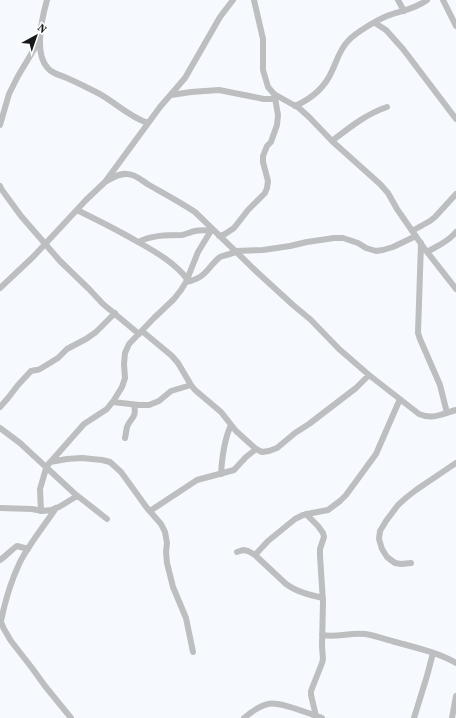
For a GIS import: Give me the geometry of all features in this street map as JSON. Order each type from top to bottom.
[{"type":"street","points":[[47,0],[41,23],[40,51],[43,60],[50,70],[99,93],[131,116],[148,123]]},
{"type":"street","points":[[0,288],[33,257],[105,182],[160,107],[185,78],[220,17],[233,0]]},
{"type":"street","points":[[254,0],[263,39],[263,70],[268,87],[277,97],[295,106],[309,117],[332,141],[380,184],[426,252],[456,289]]},
{"type":"street","points":[[398,0],[404,11]]},
{"type":"street","points":[[295,106],[309,98],[322,87],[328,78],[343,46],[349,39],[386,17],[411,9],[427,0]]},
{"type":"street","points":[[443,0],[456,26]]},
{"type":"street","points":[[375,23],[386,30],[403,49],[456,119]]},
{"type":"street","points":[[0,125],[9,94],[40,40]]},
{"type":"street","points":[[171,95],[219,90],[264,99],[277,97]]},
{"type":"street","points":[[219,236],[234,228],[248,210],[265,193],[268,181],[263,156],[277,125],[277,97]]},
{"type":"street","points":[[332,141],[372,113],[387,107]]},
{"type":"street","points":[[105,182],[117,175],[135,175],[195,212],[211,230],[311,320],[339,348],[369,375],[419,414],[427,417],[437,416],[456,410]]},
{"type":"street","points":[[0,186],[21,216],[60,261],[103,304],[172,356],[195,390],[220,412],[236,431],[256,449],[262,452],[277,448],[356,388],[369,375]]},
{"type":"street","points":[[412,230],[435,217],[456,194]]},
{"type":"street","points":[[77,210],[149,248],[182,272],[187,281]]},
{"type":"street","points":[[138,242],[152,237],[172,234],[184,235],[193,231],[211,230]]},
{"type":"street","points":[[41,511],[40,489],[48,464],[84,424],[107,409],[113,402],[122,387],[125,378],[125,353],[129,344],[174,299],[181,290],[187,281],[198,252],[211,230]]},
{"type":"street","points":[[426,252],[448,240],[456,232]]},
{"type":"street","points":[[187,281],[192,281],[200,277],[221,257],[236,252],[263,250],[315,241],[344,238],[376,251],[393,247],[416,236]]},
{"type":"street","points":[[421,244],[418,333],[440,385],[447,413]]},
{"type":"street","points":[[0,407],[31,371],[38,370],[46,366],[58,358],[67,349],[86,339],[96,332],[115,314]]},
{"type":"street","points":[[113,402],[134,405],[154,403],[171,391],[191,385]]},
{"type":"street","points":[[255,555],[268,541],[295,519],[306,514],[328,510],[352,489],[376,454],[400,399]]},
{"type":"street","points":[[125,438],[128,425],[135,415],[134,405]]},
{"type":"street","points":[[221,474],[224,450],[231,425]]},
{"type":"street","points":[[0,428],[48,464],[77,496],[107,519]]},
{"type":"street","points":[[150,511],[197,480],[234,470],[256,449]]},
{"type":"street","points":[[48,464],[67,459],[82,458],[110,462],[120,472],[161,524],[165,532],[167,543],[167,563],[173,587],[186,618],[193,652]]},
{"type":"street","points":[[411,563],[395,563],[387,557],[382,549],[379,538],[380,531],[398,505],[416,490],[456,463]]},
{"type":"street","points":[[0,508],[32,509],[41,511],[51,510],[77,496]]},
{"type":"street","points":[[56,508],[20,562],[11,583],[0,621],[11,641],[71,718]]},
{"type":"street","points":[[306,514],[318,526],[324,537],[320,549],[323,598],[323,654],[322,664],[313,685],[311,695],[319,717]]},
{"type":"street","points":[[0,560],[18,546],[28,549]]},
{"type":"street","points":[[237,552],[243,550],[255,555],[291,588],[323,598]]},
{"type":"street","points":[[322,635],[329,637],[366,634],[433,653],[456,663]]},
{"type":"street","points":[[414,718],[433,653]]},
{"type":"street","points":[[452,718],[456,696]]},
{"type":"street","points":[[244,718],[251,712],[270,703],[280,704],[319,717]]}]
